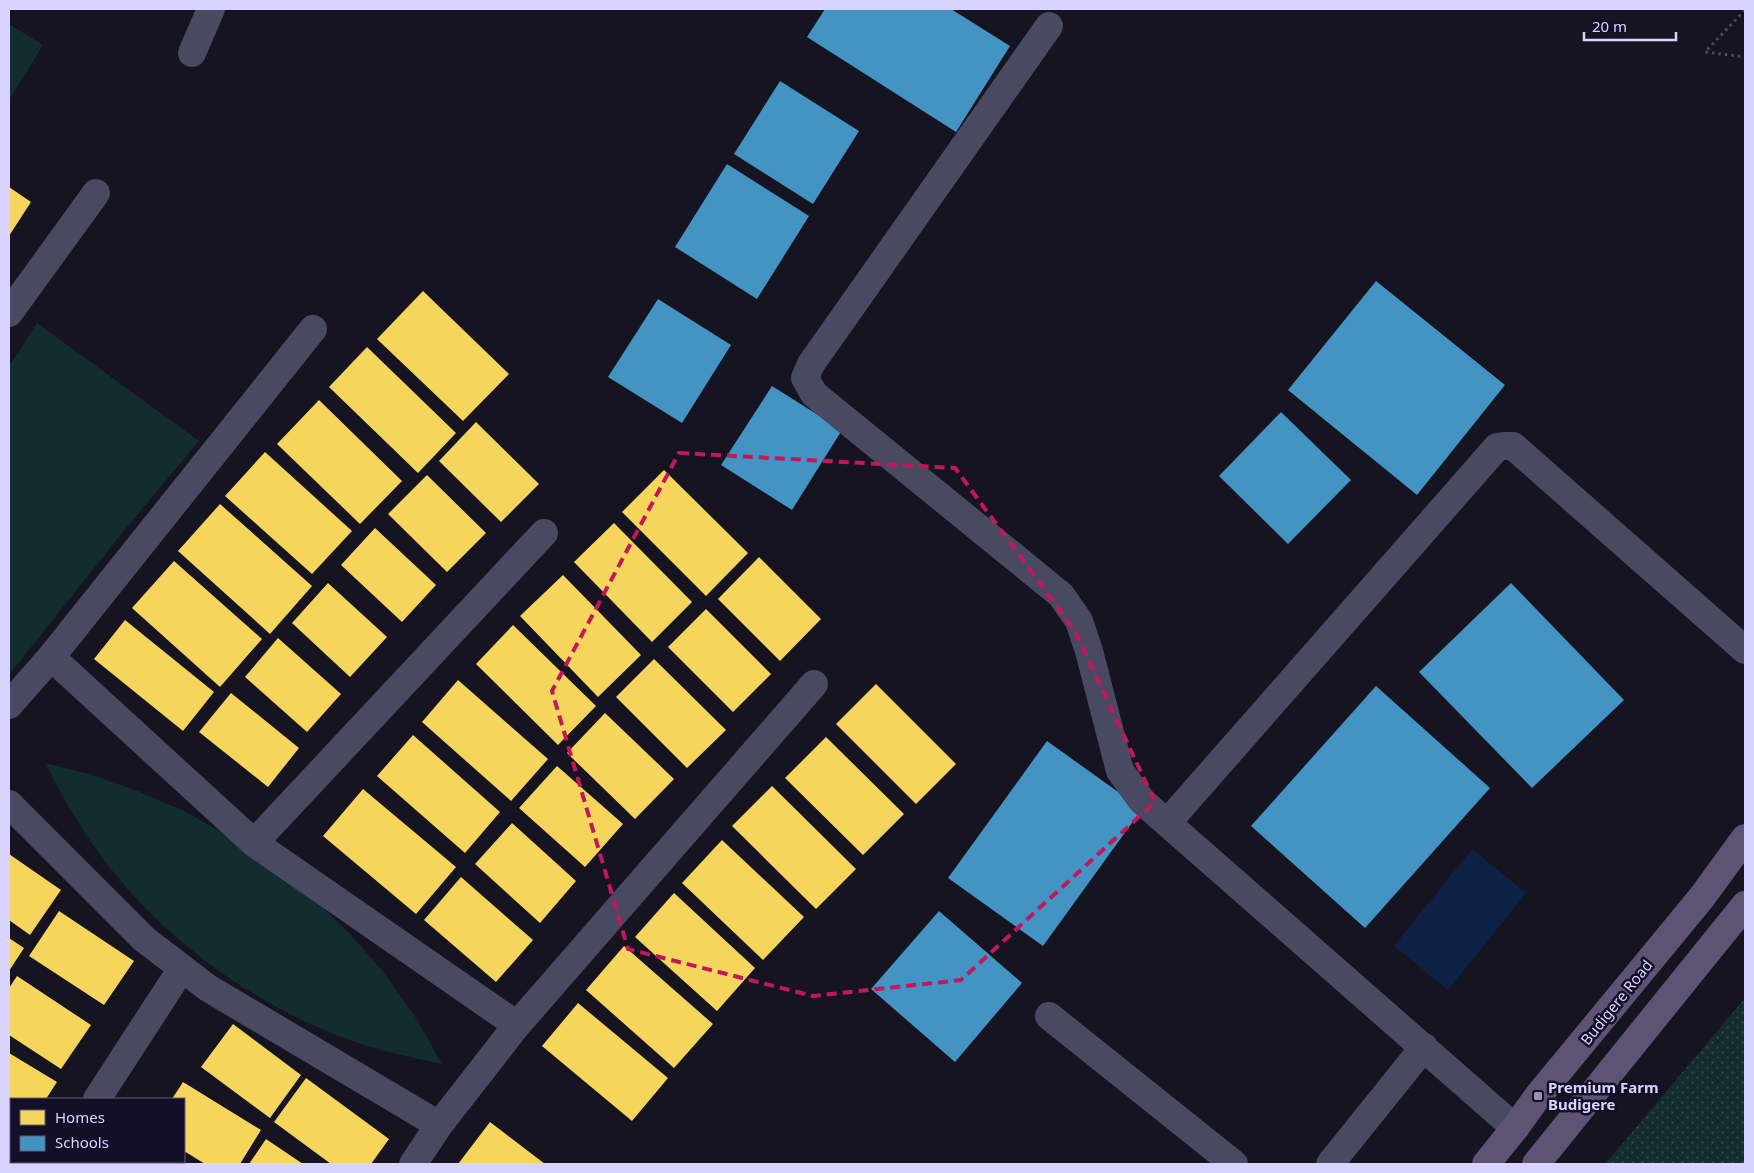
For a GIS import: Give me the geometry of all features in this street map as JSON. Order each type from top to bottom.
[{"type":"main road","name":"Budigere Road","points":[[1486,1164],[1538,1096],[1702,897],[1745,838]]},
{"type":"main road","points":[[1536,1164],[1745,905]]},
{"type":"street","points":[[192,53],[211,9]]},
{"type":"street","points":[[1049,26],[811,364],[805,378],[814,394],[1061,595],[1079,621],[1089,650],[1120,771],[1142,801],[1515,1128]]},
{"type":"street","points":[[9,313],[96,193]]},
{"type":"street","points":[[9,705],[51,657],[313,329]]},
{"type":"street","points":[[1167,823],[1497,447],[1513,446],[1745,650]]},
{"type":"street","points":[[254,843],[544,533]]},
{"type":"street","points":[[51,657],[254,843],[517,1025]]},
{"type":"street","points":[[413,1164],[440,1125],[517,1025],[814,684]]},
{"type":"street","points":[[9,804],[144,939],[208,988],[440,1125]]},
{"type":"street","points":[[98,1098],[182,968]]},
{"type":"street","points":[[1049,1016],[1234,1164]]},
{"type":"street","points":[[1330,1164],[1424,1047]]},
{"type":"path","points":[[1745,10],[1705,52],[1745,57]]},
{"type":"highlighted area","points":[[679,453],[955,468],[1075,631],[1155,802],[961,980],[813,996],[628,949],[552,691]]},
{"type":"green space","points":[[9,24],[43,45],[9,100]]},
{"type":"green space","points":[[37,323],[199,441],[122,533],[9,675],[9,366]]},
{"type":"green space","points":[[45,763],[93,775],[140,792],[186,812],[229,836],[312,897],[350,934],[385,974],[416,1018],[442,1064],[368,1046],[306,1022],[235,982],[201,958],[140,903],[113,872],[83,830]]},
{"type":"green space","points":[[1745,998],[1745,1164],[1605,1164]]},
{"type":"water","points":[[1472,849],[1526,893],[1448,990],[1394,946]]},
{"type":"building: Homes","points":[[9,187],[31,202],[9,236]]},
{"type":"building: Homes","points":[[423,291],[509,374],[463,421],[377,339]]},
{"type":"building: Homes","points":[[367,347],[456,433],[418,473],[329,387]]},
{"type":"building: Homes","points":[[319,400],[402,481],[360,524],[277,444]]},
{"type":"building: Homes","points":[[476,422],[539,484],[501,522],[439,461]]},
{"type":"building: Homes","points":[[265,452],[352,531],[312,574],[225,496]]},
{"type":"building: Homes","points":[[664,470],[748,553],[706,596],[622,512]]},
{"type":"building: Homes","points":[[427,475],[486,533],[447,572],[388,514]]},
{"type":"building: Homes","points":[[220,504],[312,586],[270,634],[178,551]]},
{"type":"building: Homes","points":[[614,523],[692,602],[652,642],[574,562]]},
{"type":"building: Homes","points":[[375,528],[436,585],[402,622],[341,565]]},
{"type":"building: Homes","points":[[759,557],[821,619],[780,661],[718,599]]},
{"type":"building: Homes","points":[[174,561],[262,639],[220,687],[132,608]]},
{"type":"building: Homes","points":[[563,575],[641,655],[598,697],[520,616]]},
{"type":"building: Homes","points":[[328,583],[387,637],[350,677],[292,623]]},
{"type":"building: Homes","points":[[706,609],[771,674],[733,712],[668,647]]},
{"type":"building: Homes","points":[[125,620],[214,692],[183,731],[94,659]]},
{"type":"building: Homes","points":[[513,625],[596,706],[558,745],[476,664]]},
{"type":"building: Homes","points":[[278,638],[341,694],[307,732],[245,677]]},
{"type":"building: Homes","points":[[654,659],[726,730],[687,768],[616,697]]},
{"type":"building: Homes","points":[[458,680],[548,759],[511,801],[422,722]]},
{"type":"building: Homes","points":[[876,684],[956,764],[916,804],[836,724]]},
{"type":"building: Homes","points":[[231,693],[299,748],[268,787],[199,732]]},
{"type":"building: Homes","points":[[605,713],[674,779],[635,819],[567,753]]},
{"type":"building: Homes","points":[[413,735],[500,812],[465,853],[377,776]]},
{"type":"building: Homes","points":[[826,737],[904,814],[863,855],[785,778]]},
{"type":"building: Homes","points":[[557,766],[623,824],[585,867],[519,808]]},
{"type":"building: Homes","points":[[772,786],[856,869],[816,909],[732,826]]},
{"type":"building: Homes","points":[[363,789],[456,867],[416,914],[323,836]]},
{"type":"building: Homes","points":[[512,823],[576,881],[540,923],[475,864]]},
{"type":"building: Homes","points":[[722,840],[804,917],[763,960],[682,883]]},
{"type":"building: Homes","points":[[9,854],[61,890],[30,935],[9,920]]},
{"type":"building: Homes","points":[[461,877],[533,940],[496,982],[424,920]]},
{"type":"building: Homes","points":[[674,893],[755,968],[717,1011],[635,937]]},
{"type":"building: Homes","points":[[59,911],[134,961],[104,1005],[29,956]]},
{"type":"building: Homes","points":[[9,938],[24,948],[9,971]]},
{"type":"building: Homes","points":[[624,946],[713,1024],[674,1068],[586,990]]},
{"type":"building: Homes","points":[[17,976],[91,1025],[61,1069],[9,1035],[9,988]]},
{"type":"building: Homes","points":[[578,1003],[668,1078],[632,1121],[542,1046]]},
{"type":"building: Homes","points":[[233,1024],[301,1075],[270,1118],[201,1067]]},
{"type":"building: Homes","points":[[9,1053],[57,1082],[47,1098],[10,1098],[9,1115]]},
{"type":"building: Homes","points":[[306,1078],[389,1139],[371,1164],[331,1164],[274,1122]]},
{"type":"building: Homes","points":[[183,1082],[261,1130],[240,1164],[205,1164],[185,1152],[185,1098],[173,1098]]},
{"type":"building: Homes","points":[[490,1122],[545,1164],[458,1164]]},
{"type":"building: Homes","points":[[9,1137],[10,1163],[12,1163],[9,1164]]},
{"type":"building: Homes","points":[[266,1139],[303,1164],[249,1164]]},
{"type":"building: Homes","points":[[179,1163],[181,1164],[131,1164]]},
{"type":"building: Schools","points":[[825,9],[951,9],[1010,46],[956,132],[807,37]]},
{"type":"building: Schools","points":[[780,81],[859,131],[813,204],[734,154]]},
{"type":"building: Schools","points":[[727,164],[809,216],[757,299],[675,247]]},
{"type":"building: Schools","points":[[1376,281],[1505,385],[1417,495],[1288,390]]},
{"type":"building: Schools","points":[[658,299],[731,345],[682,423],[608,377]]},
{"type":"building: Schools","points":[[772,386],[842,430],[792,510],[721,465]]},
{"type":"building: Schools","points":[[1281,412],[1351,480],[1288,544],[1219,476]]},
{"type":"building: Schools","points":[[1511,583],[1624,700],[1532,788],[1419,672]]},
{"type":"building: Schools","points":[[1376,686],[1490,788],[1365,928],[1251,826]]},
{"type":"building: Schools","points":[[1047,741],[1142,809],[1043,946],[948,878]]},
{"type":"building: Schools","points":[[939,911],[1022,983],[955,1062],[871,989]]},
{"type":"place","name":"Premium Farm Budigere","points":[[1538,1096]]}]
